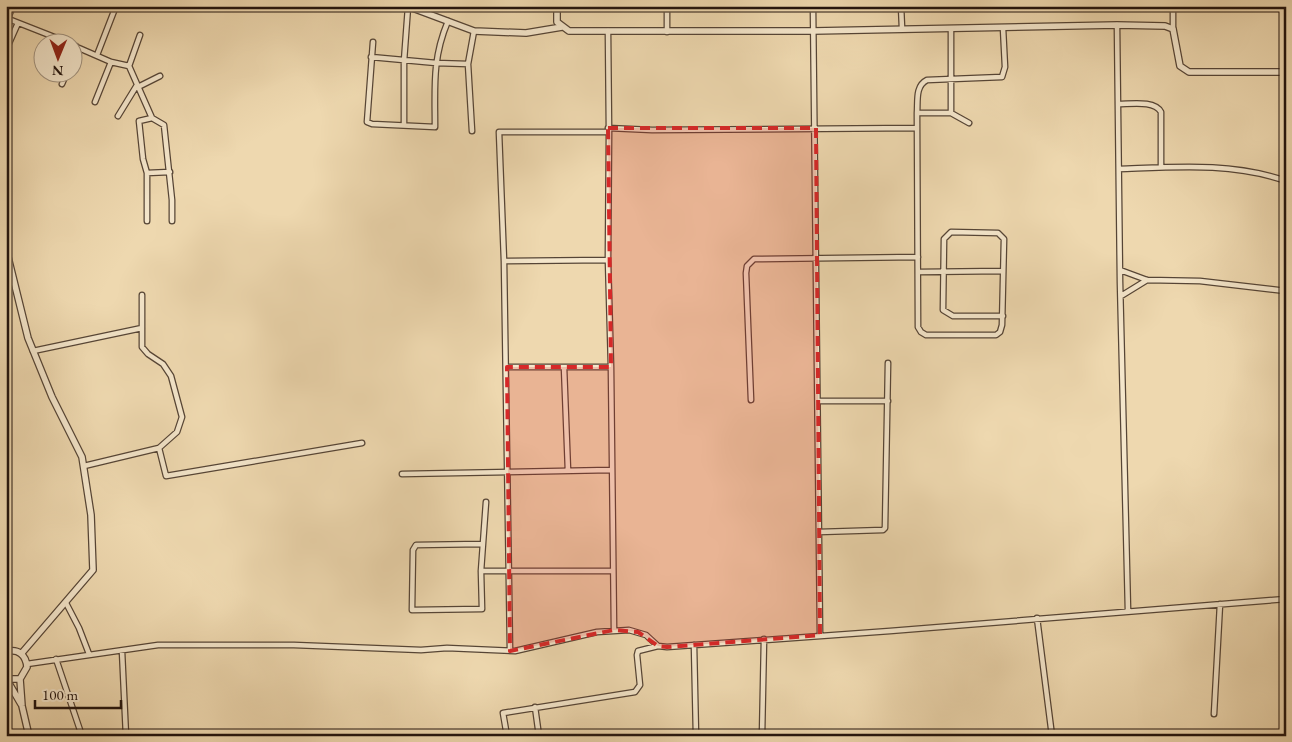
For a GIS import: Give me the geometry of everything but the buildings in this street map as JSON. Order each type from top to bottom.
[{"type":"street","points":[[13,6],[7,18],[41,32]]},
{"type":"street","points":[[97,55],[116,6]]},
{"type":"street","points":[[404,125],[404,60],[408,6],[474,32],[526,33],[562,27]]},
{"type":"street","points":[[557,6],[557,22],[569,31],[813,31],[1118,25],[1165,26],[1172,29]]},
{"type":"street","points":[[667,6],[667,32]]},
{"type":"street","points":[[813,6],[816,128],[820,635]]},
{"type":"street","points":[[901,6],[902,28]]},
{"type":"street","points":[[1173,6],[1172,29],[1180,66],[1189,72],[1286,72]]},
{"type":"street","points":[[373,42],[367,122],[372,124],[435,127],[438,44],[448,21]]},
{"type":"street","points":[[6,50],[18,23]]},
{"type":"street","points":[[1118,25],[1120,270],[1128,611]]},
{"type":"street","points":[[1003,28],[1005,67],[1002,77],[927,80],[920,85],[917,113],[918,327],[926,335],[996,335],[1001,329],[1003,316],[1003,236],[998,233],[950,232],[944,238],[942,271],[943,310],[947,315],[1003,316]]},
{"type":"street","points":[[951,29],[951,114]]},
{"type":"street","points":[[608,31],[608,260],[614,630]]},
{"type":"street","points":[[472,131],[468,64],[474,32]]},
{"type":"street","points":[[140,35],[129,66],[152,118],[164,125],[170,172],[172,221]]},
{"type":"street","points":[[82,49],[111,62],[129,66]]},
{"type":"street","points":[[371,57],[468,64]]},
{"type":"street","points":[[96,102],[111,62]]},
{"type":"street","points":[[118,116],[138,86],[160,76]]},
{"type":"street","points":[[1118,104],[1153,105],[1159,108],[1161,112],[1161,167]]},
{"type":"street","points":[[917,113],[951,114],[969,123]]},
{"type":"street","points":[[147,221],[146,173],[139,121],[152,118]]},
{"type":"street","points":[[510,651],[507,367],[500,132],[917,128]]},
{"type":"street","points":[[1119,169],[1198,166],[1238,170],[1286,181]]},
{"type":"street","points":[[146,173],[170,172]]},
{"type":"street","points":[[6,249],[33,351],[84,466],[94,552],[93,570],[22,654]]},
{"type":"street","points":[[751,400],[747,266],[754,259],[918,257]]},
{"type":"street","points":[[504,261],[608,260]]},
{"type":"street","points":[[1120,270],[1147,280],[1219,282],[1276,292],[1286,291]]},
{"type":"street","points":[[919,272],[1003,271]]},
{"type":"street","points":[[1121,296],[1147,280]]},
{"type":"street","points":[[84,466],[159,448],[177,432],[181,424],[182,410],[171,376],[163,364],[148,354],[142,347],[142,295]]},
{"type":"street","points":[[33,351],[142,328]]},
{"type":"street","points":[[819,532],[883,530],[886,528],[888,363]]},
{"type":"street","points":[[507,367],[611,367]]},
{"type":"street","points":[[564,367],[568,471]]},
{"type":"street","points":[[818,401],[888,401]]},
{"type":"street","points":[[159,448],[166,476],[362,443]]},
{"type":"street","points":[[402,474],[611,470]]},
{"type":"street","points":[[482,544],[416,545],[412,550],[412,610],[482,609],[482,544],[486,502]]},
{"type":"street","points":[[482,571],[613,571]]},
{"type":"street","points":[[507,736],[503,712],[635,692],[640,685],[636,655],[638,651],[658,646],[890,632],[1037,618],[1286,599]]},
{"type":"street","points":[[66,603],[79,628],[89,654]]},
{"type":"street","points":[[1214,714],[1220,604]]},
{"type":"street","points":[[1037,618],[1052,736]]},
{"type":"street","points":[[27,664],[158,645],[294,645],[510,651],[614,630],[638,632],[658,646]]},
{"type":"street","points":[[762,736],[764,639]]},
{"type":"street","points":[[694,645],[696,736]]},
{"type":"street","points":[[6,650],[22,654],[27,664],[26,672],[20,678],[7,680],[22,706]]},
{"type":"street","points":[[122,651],[126,736]]},
{"type":"street","points":[[56,659],[82,736]]},
{"type":"street","points":[[20,678],[22,706],[29,736]]},
{"type":"street","points":[[535,707],[539,736]]},
{"type":"highlighted area","points":[[608,128],[816,128],[820,635],[667,647],[658,646],[638,632],[614,630],[510,651],[507,367],[611,367]]}]
